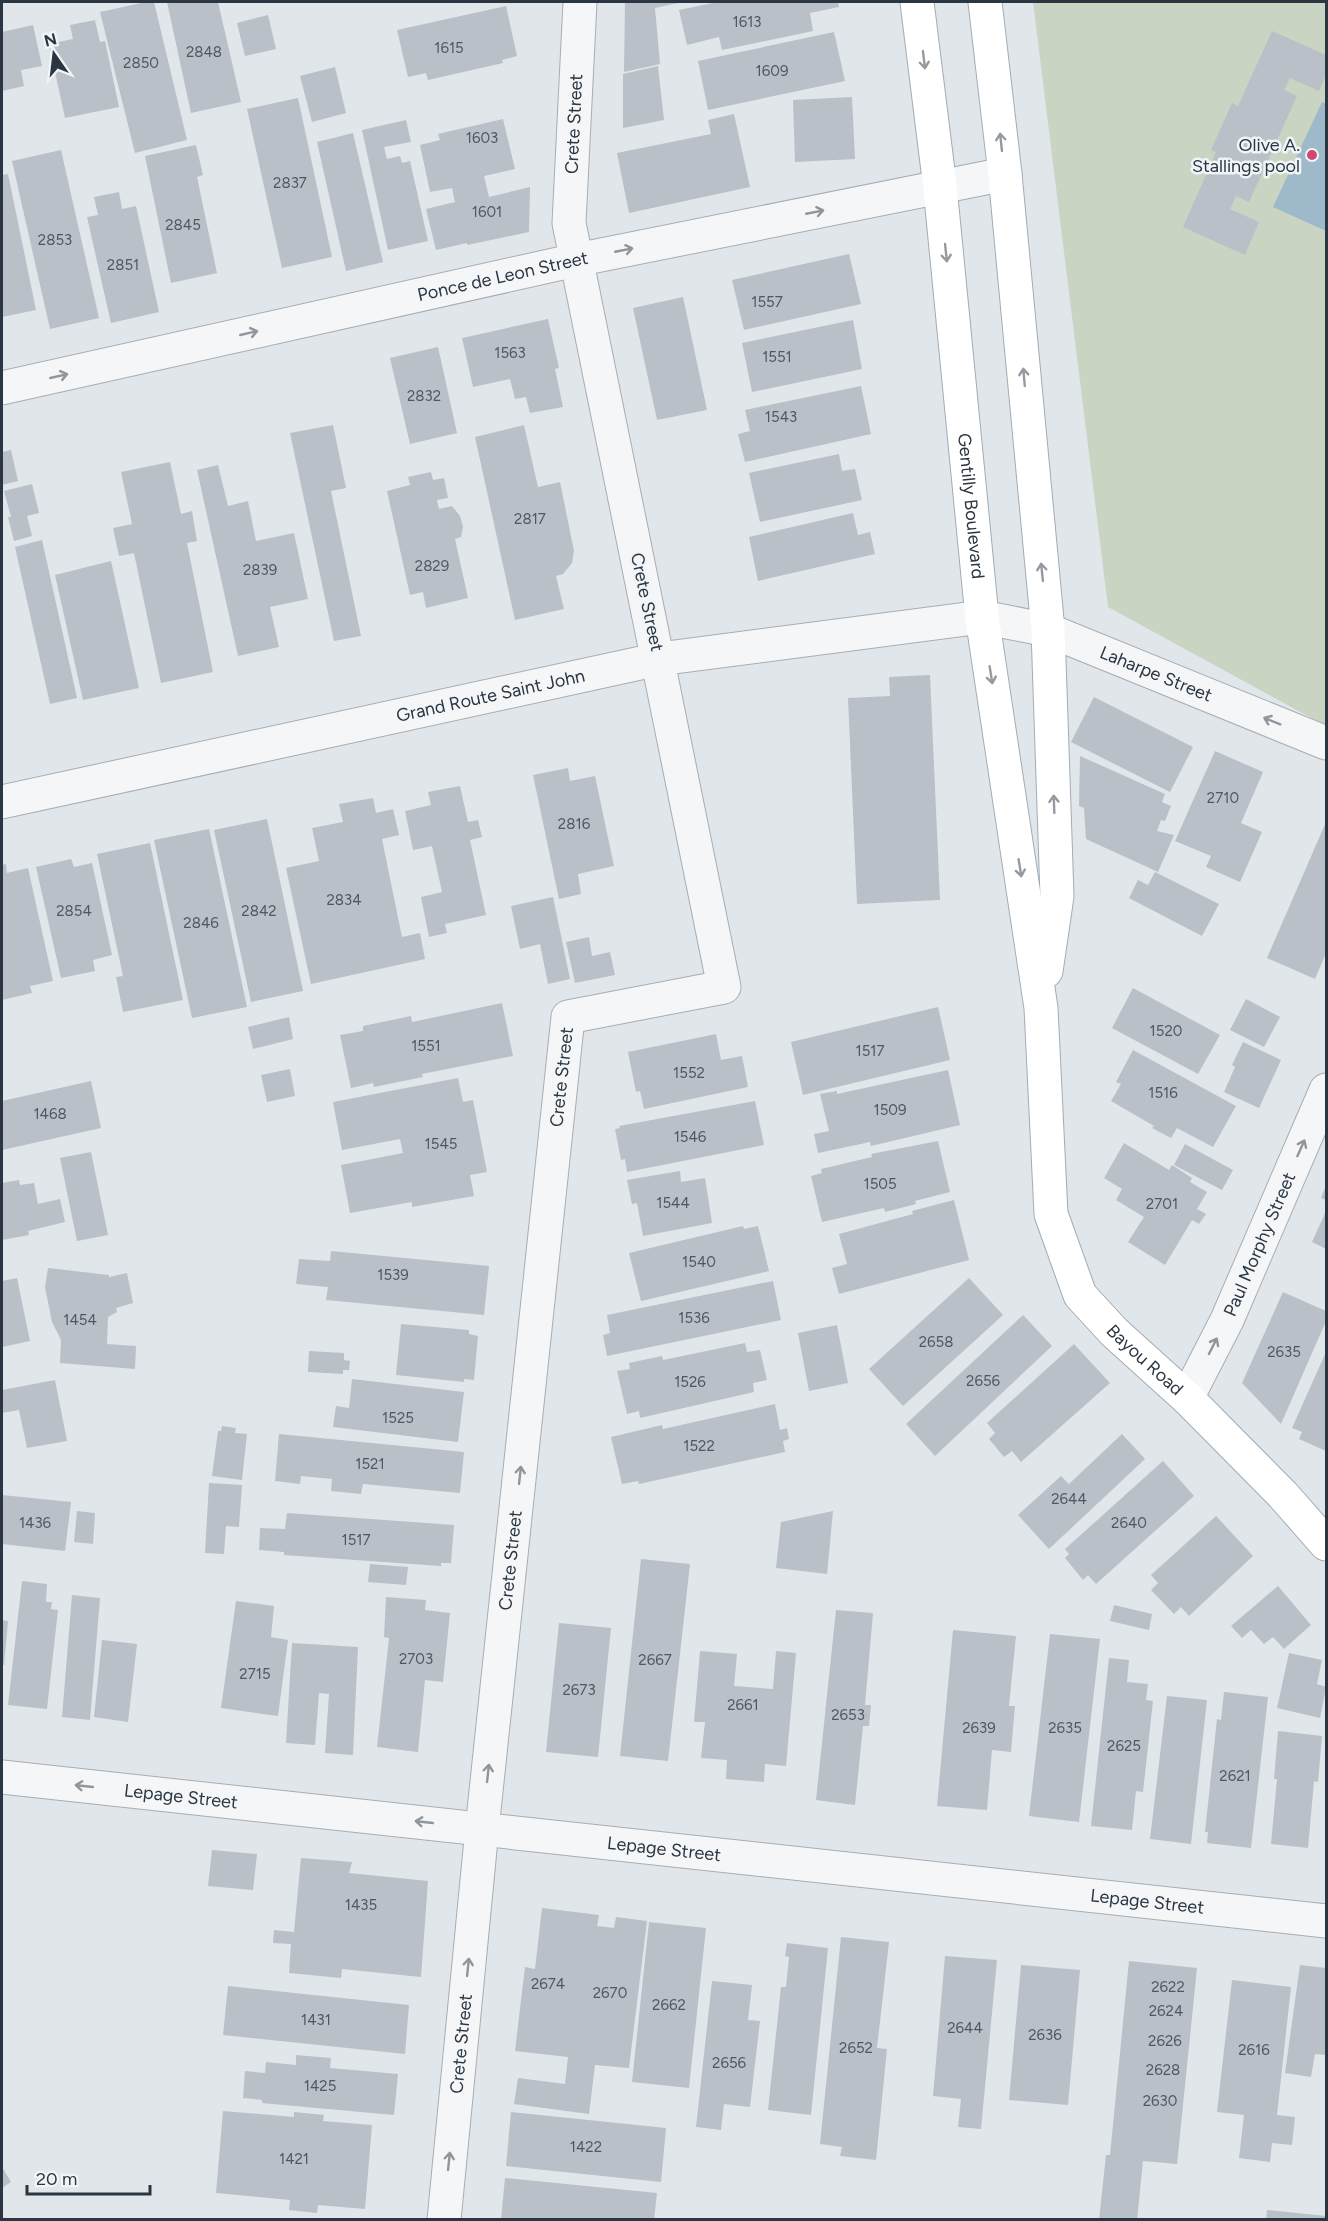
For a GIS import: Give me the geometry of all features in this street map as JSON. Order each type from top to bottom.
[{"type":"main road","name":"Gentilly Boulevard","points":[[917,2],[940,187],[982,617],[1041,1008],[1047,1133]]},
{"type":"main road","name":"Gentilly Boulevard","points":[[985,2],[1005,174],[1048,630],[1056,896],[1041,1008]]},
{"type":"main road","name":"Bayou Road","points":[[1047,1133],[1051,1214],[1080,1295],[1114,1332],[1187,1398],[1283,1495],[1326,1544]]},
{"type":"main road","points":[[1283,1495],[1326,1515]]},
{"type":"street","name":"Crete Street","points":[[444,2220],[482,1828],[568,1017],[724,987],[569,223],[580,2]]},
{"type":"street","name":"Ponce de Leon Street","points":[[2,388],[576,260],[1005,174]]},
{"type":"street","name":"Laharpe Street","points":[[982,617],[1048,630],[1326,743]]},
{"type":"street","name":"Grand Route Saint John","points":[[2,802],[659,660],[982,617]]},
{"type":"street","name":"Paul Morphy Street","points":[[1187,1398],[1227,1320],[1326,1090]]},
{"type":"street","name":"Lepage Street","points":[[2,1777],[1326,1921]]},
{"type":"green space","points":[[1033,2],[1326,2],[1326,726],[1108,607]]},
{"type":"water","name":"Olive A. Stallings pool","points":[[1322,102],[1326,104],[1326,231],[1273,207]]},
{"type":"building","points":[[154,2],[187,140],[135,153],[100,12]]},
{"type":"building","points":[[167,2],[218,2],[241,102],[191,113]]},
{"type":"building","points":[[625,2],[683,2],[655,8],[660,64],[624,72]]},
{"type":"building","points":[[718,2],[838,2],[839,7],[810,13],[813,31],[722,50],[719,37],[687,45],[679,10]]},
{"type":"building","points":[[506,6],[517,56],[502,60],[503,63],[428,80],[426,73],[408,77],[397,30]]},
{"type":"building","points":[[268,15],[276,49],[245,56],[237,23]]},
{"type":"building","points":[[95,20],[100,42],[105,41],[119,107],[65,118],[49,44],[73,39],[70,25]]},
{"type":"building","points":[[33,25],[42,66],[21,70],[24,86],[2,91],[2,32]]},
{"type":"building","points":[[1272,31],[1326,55],[1326,74],[1319,91],[1290,78],[1284,90],[1297,96],[1249,202],[1236,196],[1230,209],[1259,222],[1245,255],[1183,227],[1216,152],[1211,150],[1232,103],[1238,106]]},
{"type":"building","points":[[834,32],[845,81],[708,110],[698,61]]},
{"type":"building","points":[[658,66],[664,120],[623,128],[623,74]]},
{"type":"building","points":[[335,67],[346,113],[312,122],[300,76]]},
{"type":"building","points":[[852,97],[855,159],[795,162],[793,100]]},
{"type":"building","points":[[298,98],[332,257],[282,268],[247,109]]},
{"type":"building","points":[[734,114],[750,187],[629,213],[617,153],[711,134],[708,120]]},
{"type":"building","points":[[503,119],[515,169],[484,176],[489,197],[530,187],[529,232],[436,250],[426,209],[455,202],[452,188],[430,192],[420,145],[440,140],[438,134]]},
{"type":"building","points":[[406,120],[411,142],[384,147],[387,159],[400,156],[402,163],[410,161],[428,241],[388,250],[362,130]]},
{"type":"building","points":[[353,133],[383,262],[346,271],[317,142]]},
{"type":"building","points":[[196,145],[203,175],[197,177],[217,273],[171,283],[145,156]]},
{"type":"building","points":[[61,150],[99,318],[50,329],[12,161]]},
{"type":"building","points":[[8,174],[36,310],[2,317],[2,175]]},
{"type":"building","points":[[119,192],[122,209],[136,206],[159,312],[111,323],[87,217],[98,215],[94,197]]},
{"type":"building","points":[[849,254],[861,304],[744,330],[732,280]]},
{"type":"building","points":[[683,297],[707,410],[657,420],[633,308]]},
{"type":"building","points":[[548,319],[559,368],[555,369],[563,407],[530,413],[526,397],[515,399],[510,379],[473,387],[462,338]]},
{"type":"building","points":[[853,320],[862,369],[752,392],[742,343]]},
{"type":"building","points":[[438,347],[457,433],[410,444],[390,358]]},
{"type":"building","points":[[861,386],[871,434],[745,462],[738,434],[750,431],[745,410]]},
{"type":"building","points":[[333,425],[346,488],[331,491],[361,636],[334,641],[290,433]]},
{"type":"building","points":[[524,425],[538,487],[560,482],[574,551],[572,563],[563,574],[556,576],[564,609],[515,620],[475,437]]},
{"type":"building","points":[[11,450],[18,481],[2,485],[2,452]]},
{"type":"building","points":[[839,454],[842,471],[855,469],[862,500],[760,522],[749,473]]},
{"type":"building","points":[[170,462],[181,514],[192,511],[197,541],[187,543],[213,672],[161,683],[134,553],[119,556],[113,528],[132,524],[121,472]]},
{"type":"building","points":[[218,465],[228,506],[248,501],[256,541],[294,533],[308,599],[270,607],[279,647],[238,656],[197,470]]},
{"type":"building","points":[[431,472],[433,480],[444,478],[448,498],[437,500],[439,509],[452,506],[460,516],[463,527],[461,537],[455,539],[468,598],[426,608],[423,592],[410,595],[387,491],[410,485],[408,477]]},
{"type":"building","points":[[32,484],[39,513],[27,516],[32,536],[14,541],[4,491]]},
{"type":"building","points":[[853,513],[858,535],[870,532],[875,554],[758,581],[749,537]]},
{"type":"building","points":[[42,540],[77,698],[50,704],[15,547]]},
{"type":"building","points":[[111,561],[139,688],[83,700],[55,575]]},
{"type":"building","points":[[930,675],[940,900],[857,904],[848,698],[890,696],[889,677]]},
{"type":"building","points":[[1094,697],[1193,747],[1170,792],[1071,742]]},
{"type":"building","points":[[1215,751],[1263,772],[1241,823],[1262,832],[1240,882],[1206,867],[1211,856],[1175,841]]},
{"type":"building","points":[[1080,756],[1165,794],[1162,802],[1171,806],[1165,821],[1161,820],[1157,831],[1174,835],[1158,872],[1086,839],[1084,808],[1079,806]]},
{"type":"building","points":[[568,768],[570,781],[595,776],[614,866],[578,874],[581,894],[559,899],[533,775]]},
{"type":"building","points":[[460,786],[468,822],[478,820],[482,837],[470,840],[486,915],[445,924],[447,933],[429,937],[421,897],[442,892],[432,846],[413,850],[405,811],[431,805],[428,792]]},
{"type":"building","points":[[373,798],[376,813],[393,809],[399,835],[382,839],[402,937],[420,933],[425,959],[311,984],[286,868],[319,861],[312,828],[343,822],[339,804]]},
{"type":"building","points":[[267,819],[303,991],[251,1002],[214,830]]},
{"type":"building","points":[[1326,822],[1326,953],[1315,979],[1267,958]]},
{"type":"building","points":[[209,829],[247,1007],[192,1018],[154,840]]},
{"type":"building","points":[[150,843],[183,1000],[123,1012],[116,977],[123,976],[97,854]]},
{"type":"building","points":[[71,859],[74,867],[92,863],[112,955],[93,960],[95,971],[61,978],[36,867]]},
{"type":"building","points":[[6,864],[7,873],[28,868],[53,981],[30,986],[32,993],[2,1000],[2,865]]},
{"type":"building","points":[[1155,872],[1219,904],[1202,936],[1129,898],[1138,880],[1148,885]]},
{"type":"building","points":[[553,897],[570,979],[548,984],[540,944],[520,949],[511,906]]},
{"type":"building","points":[[589,937],[592,956],[610,952],[615,975],[575,983],[566,942]]},
{"type":"building","points":[[1133,988],[1220,1035],[1198,1074],[1112,1028]]},
{"type":"building","points":[[1246,999],[1280,1017],[1264,1047],[1230,1030]]},
{"type":"building","points":[[502,1003],[513,1056],[422,1074],[423,1077],[374,1087],[373,1083],[351,1088],[340,1035],[363,1031],[363,1026],[411,1016],[412,1022]]},
{"type":"building","points":[[938,1007],[950,1060],[803,1095],[791,1042]]},
{"type":"building","points":[[289,1017],[293,1039],[253,1049],[248,1027]]},
{"type":"building","points":[[716,1034],[721,1060],[742,1056],[748,1087],[644,1109],[640,1091],[636,1092],[628,1052]]},
{"type":"building","points":[[1243,1042],[1281,1060],[1259,1108],[1224,1092],[1235,1067],[1232,1065]]},
{"type":"building","points":[[1133,1050],[1236,1106],[1213,1147],[1177,1128],[1171,1138],[1111,1101],[1121,1084],[1116,1082]]},
{"type":"building","points":[[290,1069],[295,1096],[267,1102],[261,1075]]},
{"type":"building","points":[[948,1070],[960,1125],[871,1146],[870,1142],[818,1153],[814,1134],[829,1131],[820,1094],[837,1091],[837,1094]]},
{"type":"building","points":[[458,1078],[463,1102],[473,1100],[487,1172],[470,1175],[474,1196],[412,1207],[412,1202],[350,1213],[341,1165],[403,1153],[400,1139],[342,1150],[333,1102]]},
{"type":"building","points":[[91,1081],[101,1128],[2,1150],[2,1101]]},
{"type":"building","points":[[755,1101],[764,1145],[627,1172],[625,1159],[621,1160],[615,1129],[620,1128],[619,1126]]},
{"type":"building","points":[[938,1141],[950,1192],[885,1212],[884,1208],[822,1222],[811,1176],[822,1173],[821,1169],[872,1157],[871,1154]]},
{"type":"building","points":[[1124,1143],[1169,1170],[1172,1165],[1192,1178],[1190,1182],[1207,1192],[1197,1209],[1206,1214],[1199,1224],[1192,1220],[1165,1265],[1128,1242],[1144,1217],[1116,1200],[1122,1189],[1104,1178]]},
{"type":"building","points":[[1185,1144],[1233,1170],[1222,1190],[1174,1165]]},
{"type":"building","points":[[91,1152],[108,1235],[77,1241],[60,1158]]},
{"type":"building","points":[[680,1171],[681,1182],[705,1178],[712,1223],[643,1236],[637,1203],[632,1204],[627,1180]]},
{"type":"building","points":[[19,1180],[20,1185],[34,1183],[38,1204],[60,1199],[65,1222],[28,1231],[29,1235],[2,1240],[2,1183]]},
{"type":"building","points":[[1326,1185],[1326,1200],[1321,1198]]},
{"type":"building","points":[[954,1200],[969,1260],[839,1294],[832,1268],[847,1264],[839,1234],[913,1214],[912,1211]]},
{"type":"building","points":[[1326,1211],[1326,1249],[1312,1242]]},
{"type":"building","points":[[743,1226],[744,1229],[758,1226],[769,1271],[641,1301],[629,1253]]},
{"type":"building","points":[[331,1251],[489,1266],[484,1315],[326,1300],[328,1287],[296,1284],[299,1259],[330,1261]]},
{"type":"building","points":[[48,1268],[109,1275],[109,1277],[127,1273],[133,1303],[116,1308],[117,1312],[108,1317],[107,1344],[136,1346],[135,1369],[60,1363],[61,1340],[52,1322],[45,1287]]},
{"type":"building","points":[[17,1278],[30,1341],[2,1347],[2,1281]]},
{"type":"building","points":[[969,1278],[1003,1315],[903,1406],[869,1369]]},
{"type":"building","points":[[773,1281],[781,1320],[607,1356],[603,1335],[610,1333],[607,1315]]},
{"type":"building","points":[[1283,1292],[1326,1311],[1326,1321],[1281,1424],[1242,1383]]},
{"type":"building","points":[[1023,1315],[1052,1346],[935,1456],[906,1424]]},
{"type":"building","points":[[401,1324],[469,1330],[469,1334],[478,1336],[474,1380],[464,1379],[464,1382],[396,1375]]},
{"type":"building","points":[[837,1325],[848,1383],[809,1391],[798,1333]]},
{"type":"building","points":[[745,1343],[747,1352],[760,1350],[767,1380],[753,1383],[754,1392],[640,1418],[639,1411],[627,1414],[617,1371],[630,1369],[629,1363],[662,1356],[663,1360]]},
{"type":"building","points":[[1074,1344],[1110,1383],[1021,1462],[1012,1451],[1004,1457],[989,1439],[995,1433],[987,1423]]},
{"type":"building","points":[[309,1351],[344,1353],[344,1360],[350,1361],[349,1370],[343,1370],[343,1374],[308,1372]]},
{"type":"building","points":[[1326,1352],[1326,1451],[1299,1439],[1302,1432],[1292,1428]]},
{"type":"building","points":[[352,1379],[464,1392],[458,1442],[333,1427],[336,1406],[349,1408]]},
{"type":"building","points":[[55,1380],[67,1441],[27,1448],[19,1410],[2,1413],[2,1390]]},
{"type":"building","points":[[775,1404],[780,1430],[787,1428],[789,1439],[783,1441],[785,1452],[639,1484],[638,1481],[622,1484],[611,1437],[662,1425],[663,1429]]},
{"type":"building","points":[[222,1426],[236,1428],[235,1433],[247,1434],[242,1480],[212,1476],[218,1431],[221,1431]]},
{"type":"building","points":[[279,1434],[464,1452],[460,1493],[363,1484],[361,1494],[331,1491],[332,1479],[301,1476],[300,1484],[275,1481]]},
{"type":"building","points":[[1122,1434],[1145,1459],[1049,1549],[1018,1515],[1061,1476],[1069,1484]]},
{"type":"building","points":[[1163,1461],[1194,1496],[1096,1584],[1088,1575],[1083,1580],[1065,1558],[1069,1554],[1065,1549]]},
{"type":"building","points":[[209,1483],[242,1485],[239,1527],[226,1526],[224,1554],[205,1553]]},
{"type":"building","points":[[2,1495],[71,1502],[65,1551],[2,1544]]},
{"type":"building","points":[[77,1511],[95,1513],[93,1544],[74,1542]]},
{"type":"building","points":[[833,1511],[827,1574],[776,1568],[781,1522]]},
{"type":"building","points":[[287,1513],[454,1525],[451,1563],[441,1563],[441,1566],[284,1555],[284,1552],[259,1550],[260,1528],[285,1529]]},
{"type":"building","points":[[1216,1516],[1253,1556],[1189,1616],[1181,1607],[1174,1614],[1151,1590],[1158,1583],[1151,1575]]},
{"type":"building","points":[[641,1559],[690,1564],[668,1761],[620,1756]]},
{"type":"building","points":[[370,1564],[408,1567],[406,1585],[368,1582]]},
{"type":"building","points":[[22,1581],[47,1584],[46,1602],[52,1602],[51,1609],[58,1610],[47,1709],[8,1705]]},
{"type":"building","points":[[1278,1586],[1311,1625],[1284,1649],[1273,1637],[1264,1644],[1251,1630],[1242,1638],[1231,1626]]},
{"type":"building","points":[[72,1595],[100,1598],[90,1720],[62,1717]]},
{"type":"building","points":[[386,1597],[426,1600],[425,1610],[450,1613],[443,1682],[425,1680],[418,1752],[377,1747],[389,1638],[384,1637]]},
{"type":"building","points":[[236,1601],[274,1606],[271,1637],[288,1640],[278,1716],[221,1708]]},
{"type":"building","points":[[1114,1605],[1152,1614],[1149,1630],[1110,1621]]},
{"type":"building","points":[[836,1610],[873,1613],[865,1705],[871,1705],[869,1726],[863,1726],[855,1805],[816,1800]]},
{"type":"building","points":[[2,1620],[8,1621],[4,1665],[2,1665]]},
{"type":"building","points":[[559,1623],[611,1628],[598,1757],[546,1752]]},
{"type":"building","points":[[953,1630],[1016,1636],[1009,1706],[1015,1706],[1011,1752],[992,1750],[987,1810],[937,1806]]},
{"type":"building","points":[[1050,1634],[1100,1639],[1079,1822],[1029,1816]]},
{"type":"building","points":[[102,1640],[137,1644],[128,1722],[94,1717]]},
{"type":"building","points":[[292,1643],[358,1647],[353,1755],[325,1753],[329,1694],[319,1693],[315,1745],[286,1743]]},
{"type":"building","points":[[700,1651],[737,1654],[734,1686],[773,1689],[776,1651],[796,1653],[786,1766],[765,1764],[764,1782],[726,1779],[727,1760],[701,1758],[705,1722],[694,1722]]},
{"type":"building","points":[[1289,1653],[1322,1660],[1317,1684],[1326,1687],[1320,1718],[1277,1708]]},
{"type":"building","points":[[1109,1658],[1129,1660],[1127,1682],[1148,1684],[1146,1700],[1153,1701],[1143,1792],[1136,1791],[1132,1830],[1091,1826]]},
{"type":"building","points":[[1224,1692],[1268,1697],[1251,1848],[1207,1843],[1208,1832],[1205,1832],[1217,1719],[1221,1720]]},
{"type":"building","points":[[1167,1696],[1207,1700],[1191,1844],[1150,1839]]},
{"type":"building","points":[[1278,1731],[1322,1736],[1318,1782],[1314,1781],[1308,1848],[1271,1844],[1277,1779],[1274,1779]]},
{"type":"building","points":[[212,1850],[257,1854],[253,1890],[208,1886]]},
{"type":"building","points":[[301,1858],[352,1862],[349,1873],[428,1881],[421,1977],[342,1969],[341,1978],[289,1973],[291,1944],[273,1943],[274,1930],[294,1932]]},
{"type":"building","points":[[542,1908],[599,1915],[597,1926],[614,1928],[616,1917],[647,1921],[629,2068],[595,2065],[589,2114],[514,2104],[518,2078],[565,2084],[568,2057],[515,2051],[525,1967],[535,1969]]},
{"type":"building","points":[[649,1922],[706,1928],[689,2088],[632,2082]]},
{"type":"building","points":[[841,1937],[889,1942],[877,2048],[887,2049],[876,2160],[840,2156],[842,2147],[820,2144]]},
{"type":"building","points":[[787,1943],[828,1948],[811,2115],[768,2110],[781,1987],[786,1987],[789,1957],[785,1956]]},
{"type":"building","points":[[945,1956],[997,1960],[981,2129],[958,2127],[961,2099],[933,2096]]},
{"type":"building","points":[[1129,1961],[1197,1968],[1177,2164],[1143,2161],[1137,2220],[1099,2220],[1106,2155],[1110,2155]]},
{"type":"building","points":[[1021,1965],[1080,1970],[1068,2105],[1009,2100]]},
{"type":"building","points":[[1300,1965],[1326,1968],[1326,2055],[1315,2054],[1311,2077],[1285,2073]]},
{"type":"building","points":[[1232,1980],[1291,1987],[1277,2115],[1295,2117],[1292,2145],[1272,2143],[1270,2162],[1239,2158],[1244,2115],[1217,2112]]},
{"type":"building","points":[[712,1981],[752,1985],[748,2020],[760,2021],[750,2107],[724,2104],[721,2130],[696,2127]]},
{"type":"building","points":[[228,1986],[409,2005],[405,2054],[223,2035]]},
{"type":"building","points":[[296,2055],[331,2058],[330,2068],[398,2074],[394,2115],[262,2103],[262,2100],[243,2098],[245,2071],[265,2073],[266,2062],[296,2065]]},
{"type":"building","points":[[223,2111],[294,2117],[294,2112],[324,2115],[323,2121],[372,2125],[365,2209],[318,2205],[317,2213],[289,2210],[290,2200],[216,2193]]},
{"type":"building","points":[[511,2112],[666,2128],[661,2182],[506,2166]]},
{"type":"building","points":[[2,2167],[11,2182],[2,2188]]},
{"type":"building","points":[[505,2178],[657,2193],[654,2220],[501,2220]]},
{"type":"building","points":[[1267,2210],[1326,2216],[1326,2220],[1266,2220]]},
{"type":"place","name":"Olive A. Stallings pool","points":[[1312,155]]}]
